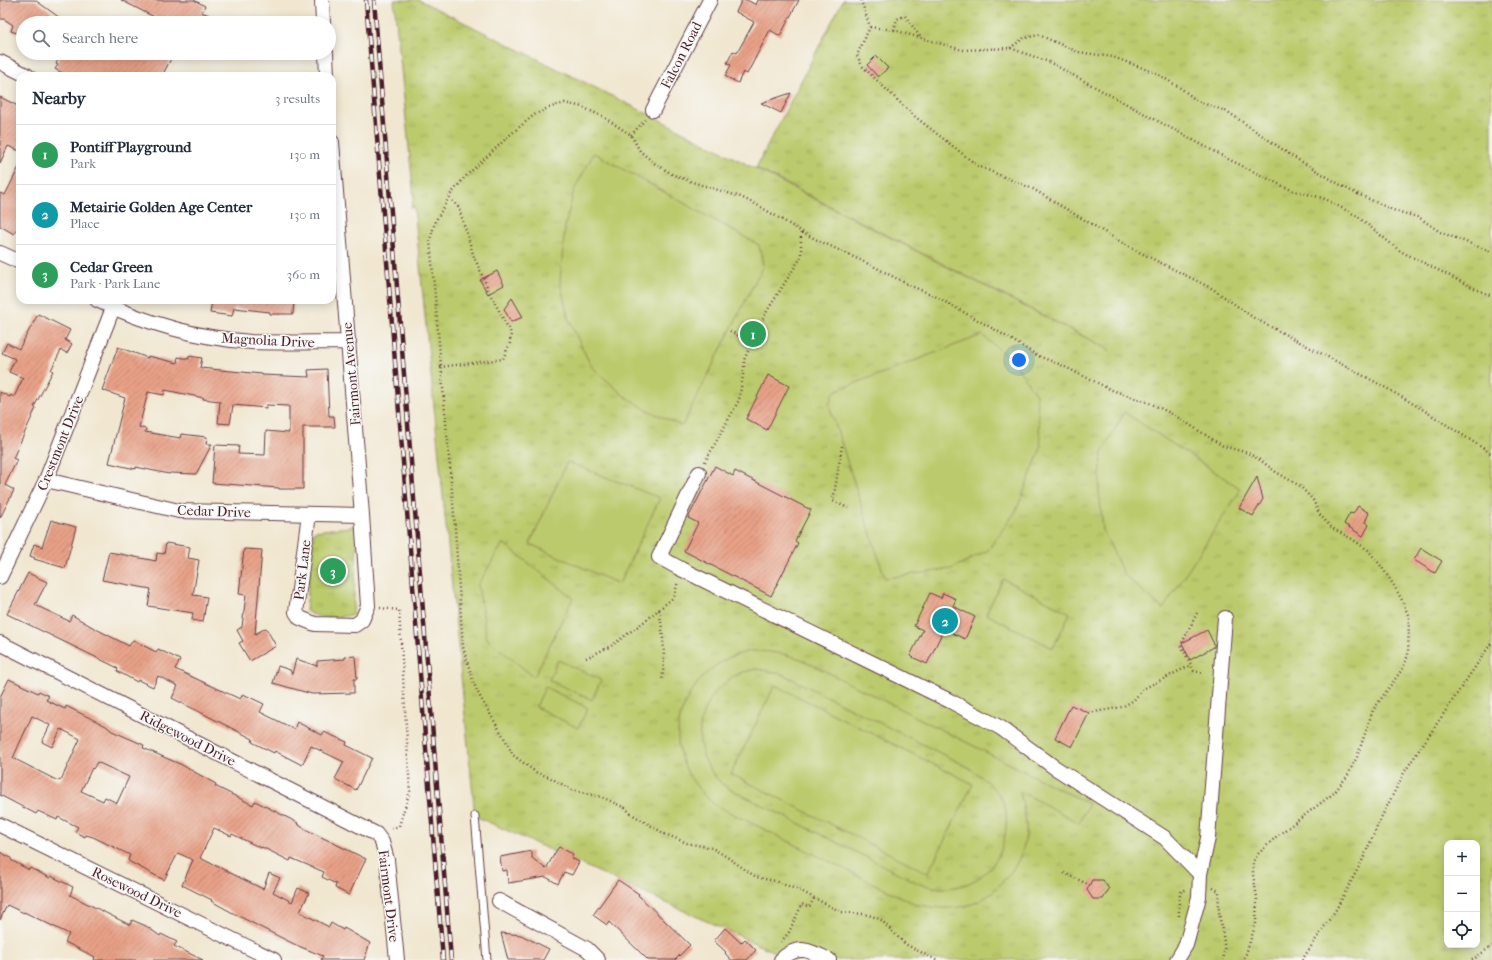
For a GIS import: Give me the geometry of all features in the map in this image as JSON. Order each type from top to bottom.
[{"type":"street","points":[[322,0],[323,16]]},
{"type":"street","name":"Falcon Road","points":[[653,110],[710,0]]},
{"type":"street","points":[[326,60],[327,72]]},
{"type":"street","points":[[0,62],[20,72]]},
{"type":"street","name":"Fairmont Avenue","points":[[336,204],[349,342],[368,606]]},
{"type":"street","points":[[0,253],[16,260]]},
{"type":"street","name":"Magnolia Drive","points":[[106,304],[176,330],[224,339],[251,342],[349,342]]},
{"type":"street","name":"Crestmont Drive","points":[[0,577],[46,480],[113,308]]},
{"type":"street","points":[[700,473],[659,557],[950,701],[1001,728],[1054,767],[1165,838],[1200,874]]},
{"type":"street","name":"Cedar Drive","points":[[46,480],[179,511],[362,515]]},
{"type":"street","name":"Park Lane","points":[[309,514],[296,612],[300,618],[315,624],[355,625],[362,620],[368,606]]},
{"type":"street","points":[[1177,960],[1186,944],[1199,897],[1200,874],[1208,838],[1225,618]]},
{"type":"street","name":"Ridgewood Drive","points":[[0,643],[376,834]]},
{"type":"street","name":"Rosewood Drive","points":[[0,825],[274,960]]},
{"type":"street","name":"Fairmont Drive","points":[[376,834],[382,842],[388,860],[397,960]]},
{"type":"street","points":[[499,901],[587,949],[598,960]]},
{"type":"street","points":[[783,958],[802,949],[809,950],[829,960]]},
{"type":"lane","points":[[475,816],[487,960]]},
{"type":"path","points":[[861,0],[870,27],[857,55],[862,66],[913,115],[978,166],[1033,189],[1131,248],[1213,289],[1254,318],[1381,385],[1422,409],[1492,454]]},
{"type":"path","points":[[894,30],[897,18],[905,16],[922,39]]},
{"type":"path","points":[[870,27],[894,30],[962,50],[1010,48],[1050,62],[1228,159],[1291,190],[1323,198],[1357,216],[1400,251],[1492,296]]},
{"type":"path","points":[[1010,48],[1024,38],[1040,35],[1078,52],[1113,57],[1156,73],[1182,89],[1196,101],[1228,112],[1292,156],[1349,190],[1393,210],[1420,218],[1440,232],[1492,252]]},
{"type":"path","points":[[936,960],[905,944],[881,920],[864,914],[842,912],[815,897],[775,881],[756,877],[712,848],[687,843],[665,834],[633,815],[625,808],[602,797],[572,790],[549,777],[537,773],[513,755],[479,696],[474,684],[464,647],[430,240],[435,222],[449,197],[464,178],[511,134],[534,115],[548,108],[565,104],[582,107],[602,116],[632,135],[640,151],[654,163],[672,174],[692,182],[741,197],[809,236],[873,266],[911,286],[933,295],[1038,356],[1059,364],[1112,390],[1152,404],[1223,446],[1248,453],[1300,486],[1313,500],[1320,515],[1332,528],[1368,550],[1381,566],[1396,589],[1409,617],[1409,648],[1403,668],[1373,710],[1357,757],[1342,784],[1334,792],[1277,836],[1258,854],[1253,862],[1253,875],[1257,896],[1256,923],[1244,960]]},
{"type":"path","points":[[632,135],[653,110]]},
{"type":"path","points":[[440,367],[503,359],[510,343],[511,332],[491,296],[473,254],[459,208],[449,197]]},
{"type":"path","points":[[700,473],[739,400],[744,360],[767,311],[801,257],[801,231]]},
{"type":"path","points":[[730,331],[752,343]]},
{"type":"path","points":[[842,446],[833,502],[848,508]]},
{"type":"path","points":[[586,658],[611,646],[674,597],[681,569]]},
{"type":"path","points":[[368,606],[399,610],[410,791],[399,826],[376,834]]},
{"type":"path","points":[[659,609],[664,644],[664,666],[662,680]]},
{"type":"path","points":[[1197,613],[1181,645],[1194,671],[1204,673]]},
{"type":"path","points":[[1302,960],[1337,908],[1362,861],[1381,818],[1405,771],[1492,642]]},
{"type":"path","points":[[1089,713],[1122,707],[1134,700],[1143,689],[1191,665]]},
{"type":"path","points":[[1064,873],[1090,885]]},
{"type":"path","points":[[783,958],[777,948],[789,932],[802,904],[809,908],[815,897]]},
{"type":"path","points":[[1472,960],[1492,946]]},
{"type":"green space","points":[[394,0],[419,0],[664,122],[1110,350],[756,168],[843,0],[1492,0],[1492,960],[792,960],[475,816],[414,206],[411,208],[414,198]]},
{"type":"green space","points":[[594,153],[759,245],[763,266],[682,426],[647,410],[623,395],[591,366],[568,318],[560,281],[565,227],[574,190]]},
{"type":"green space","points":[[982,335],[1014,362],[1036,395],[1041,448],[1016,511],[987,551],[951,569],[885,578],[829,405],[835,391]]},
{"type":"green space","points":[[1124,412],[1241,489],[1163,609],[1124,575],[1103,530],[1099,490],[1102,453]]},
{"type":"green space","points":[[567,462],[660,498],[619,584],[530,544]]},
{"type":"green space","points":[[358,526],[353,615],[323,617],[306,611],[314,531]]},
{"type":"green space","points":[[503,543],[573,598],[534,677],[487,639],[478,585]]},
{"type":"green space","points":[[1003,579],[1070,613],[1053,648],[986,614]]},
{"type":"green space","points":[[750,651],[782,654],[801,659],[1089,804],[1079,823],[1020,791],[1026,821],[1026,834],[1020,858],[1006,877],[992,892],[973,904],[940,908],[915,904],[715,805],[693,782],[684,765],[679,750],[678,735],[684,707],[690,694],[699,681],[709,671],[724,660]],"holes":[[[756,669],[780,673],[968,767],[982,777],[998,793],[1003,801],[1006,818],[1005,837],[1001,849],[990,868],[972,882],[960,886],[941,888],[920,884],[726,787],[713,774],[705,760],[700,744],[700,728],[704,712],[712,697],[723,684],[738,674]]]},
{"type":"green space","points":[[558,660],[601,680],[592,700],[549,680]]},
{"type":"green space","points":[[775,685],[973,784],[928,873],[731,774]]},
{"type":"green space","points":[[545,687],[588,708],[578,728],[536,707]]},
{"type":"building","points":[[0,0],[35,0],[57,16],[16,16],[16,33],[11,31],[13,25],[4,19],[0,19]]},
{"type":"building","points":[[121,0],[194,0],[205,6],[201,12],[209,15],[208,16],[152,16]]},
{"type":"building","points":[[742,0],[747,0],[756,5],[758,0],[799,0],[780,36],[770,30],[747,74],[743,72],[738,83],[725,76],[731,65],[727,63],[733,51],[737,53],[754,22],[736,12]]},
{"type":"building","points":[[876,56],[888,68],[878,77],[867,65]]},
{"type":"building","points":[[58,60],[170,60],[164,72],[61,72],[55,69],[58,65],[56,64]]},
{"type":"building","points":[[791,93],[781,113],[761,103]]},
{"type":"building","points":[[0,97],[16,105],[16,149],[8,146],[0,163]]},
{"type":"building","points":[[16,173],[16,230],[14,234],[0,226],[0,193],[5,195]]},
{"type":"building","points":[[497,271],[504,285],[488,294],[480,280]]},
{"type":"building","points":[[512,298],[523,317],[511,322],[504,309]]},
{"type":"building","points":[[211,304],[294,304],[293,314],[270,314],[270,312],[234,308],[232,316],[210,313]]},
{"type":"building","points":[[38,314],[70,330],[65,340],[72,344],[67,353],[61,350],[51,370],[53,371],[34,407],[36,408],[13,458],[17,460],[5,485],[14,490],[0,518],[0,392],[10,397],[11,395],[14,397],[23,378],[9,372],[15,359],[2,353],[7,343],[19,349]]},
{"type":"building","points":[[118,347],[148,358],[148,356],[177,363],[178,357],[189,359],[189,356],[202,358],[200,368],[262,375],[309,377],[308,370],[327,369],[329,416],[334,416],[335,427],[303,427],[303,489],[279,489],[212,483],[215,445],[239,446],[238,454],[265,455],[266,431],[289,433],[289,406],[266,405],[266,408],[233,405],[230,424],[218,423],[220,401],[203,399],[204,398],[165,390],[164,395],[148,392],[139,427],[146,429],[145,432],[180,438],[181,434],[207,437],[206,444],[212,444],[196,474],[169,474],[109,463],[125,398],[102,390]]},
{"type":"building","points":[[768,375],[789,386],[767,430],[746,419]]},
{"type":"building","points":[[715,466],[733,476],[735,471],[811,510],[795,541],[798,543],[771,596],[684,551],[698,523],[688,518]]},
{"type":"building","points":[[1257,477],[1263,499],[1253,516],[1239,508]]},
{"type":"building","points":[[1358,506],[1369,513],[1365,522],[1369,525],[1363,536],[1344,524],[1350,513],[1353,514]]},
{"type":"building","points":[[51,520],[76,527],[65,568],[34,559],[35,558],[30,556],[34,544],[42,547]]},
{"type":"building","points":[[166,543],[190,547],[188,558],[199,560],[193,595],[207,597],[203,622],[192,620],[193,613],[148,606],[151,589],[102,580],[109,552],[156,561],[157,553],[164,554]]},
{"type":"building","points":[[1421,548],[1442,561],[1435,573],[1414,560]]},
{"type":"building","points":[[244,549],[262,550],[255,634],[266,628],[276,646],[250,661],[239,643],[243,641],[237,630],[242,627],[246,595],[239,594]]},
{"type":"building","points":[[28,573],[47,582],[35,605],[69,621],[72,615],[129,646],[133,640],[156,652],[158,649],[180,660],[175,669],[240,699],[243,694],[264,704],[260,712],[294,729],[297,722],[322,735],[324,732],[347,742],[346,745],[372,758],[356,790],[335,779],[344,762],[311,746],[302,765],[275,751],[274,753],[252,742],[253,739],[172,698],[178,686],[158,676],[153,687],[138,680],[137,682],[117,671],[118,668],[7,614]]},
{"type":"building","points":[[930,593],[941,598],[943,593],[956,599],[953,606],[975,617],[965,639],[944,629],[927,664],[910,656],[923,630],[914,626]]},
{"type":"building","points":[[1207,630],[1214,647],[1190,660],[1182,643]]},
{"type":"building","points":[[355,656],[357,679],[354,679],[354,693],[312,694],[273,683],[278,666],[290,670],[292,674],[296,659],[317,666],[317,661],[345,659],[345,657]]},
{"type":"building","points":[[9,679],[38,693],[39,691],[49,696],[46,700],[65,709],[66,706],[106,726],[112,731],[144,745],[143,748],[182,765],[216,784],[215,786],[253,805],[255,801],[298,823],[297,824],[305,829],[366,859],[349,895],[335,888],[336,884],[322,877],[324,872],[291,858],[290,861],[262,847],[261,848],[232,834],[231,836],[214,828],[200,858],[263,889],[269,873],[280,878],[273,892],[292,902],[298,888],[309,893],[300,912],[329,927],[331,923],[343,930],[344,928],[370,943],[364,960],[321,960],[323,956],[296,945],[262,928],[182,885],[193,860],[178,853],[164,880],[130,862],[128,860],[130,855],[93,837],[86,835],[85,837],[75,832],[78,827],[58,817],[57,820],[38,811],[36,814],[0,795],[0,697]],"holes":[[[32,716],[50,725],[42,742],[52,747],[61,729],[80,739],[61,780],[59,779],[58,781],[13,758]],[[97,762],[129,777],[117,803],[105,797],[103,801],[81,791],[92,768],[93,769]]]},
{"type":"building","points":[[1071,705],[1089,713],[1072,747],[1055,738]]},
{"type":"building","points":[[559,847],[573,854],[571,858],[579,862],[572,875],[564,872],[558,884],[546,877],[508,883],[507,870],[502,871],[500,857],[532,851],[532,858],[546,869]]},
{"type":"building","points":[[0,852],[29,870],[30,868],[50,878],[51,876],[73,887],[70,895],[130,925],[132,920],[146,926],[160,936],[161,934],[177,942],[174,946],[203,960],[94,960],[95,957],[65,942],[69,934],[24,912],[7,905],[0,920]]},
{"type":"building","points":[[618,880],[639,894],[638,895],[690,945],[675,960],[648,960],[609,922],[607,925],[593,915]]},
{"type":"building","points":[[1092,880],[1103,880],[1109,889],[1103,899],[1093,899],[1087,890]]},
{"type":"building","points":[[725,928],[741,943],[745,939],[756,950],[747,960],[731,960],[725,953],[726,952],[714,941]]},
{"type":"building","points":[[501,933],[521,935],[549,949],[543,960],[508,960]]},
{"type":"railway","points":[[366,0],[443,960]]},
{"type":"railway","points":[[374,0],[451,960]]},
{"type":"place","name":"Pontiff Playground","points":[[753,334]]},
{"type":"place","name":"Cedar Green","points":[[333,571]]},
{"type":"place","name":"Metairie Golden Age Center","points":[[945,621]]}]
